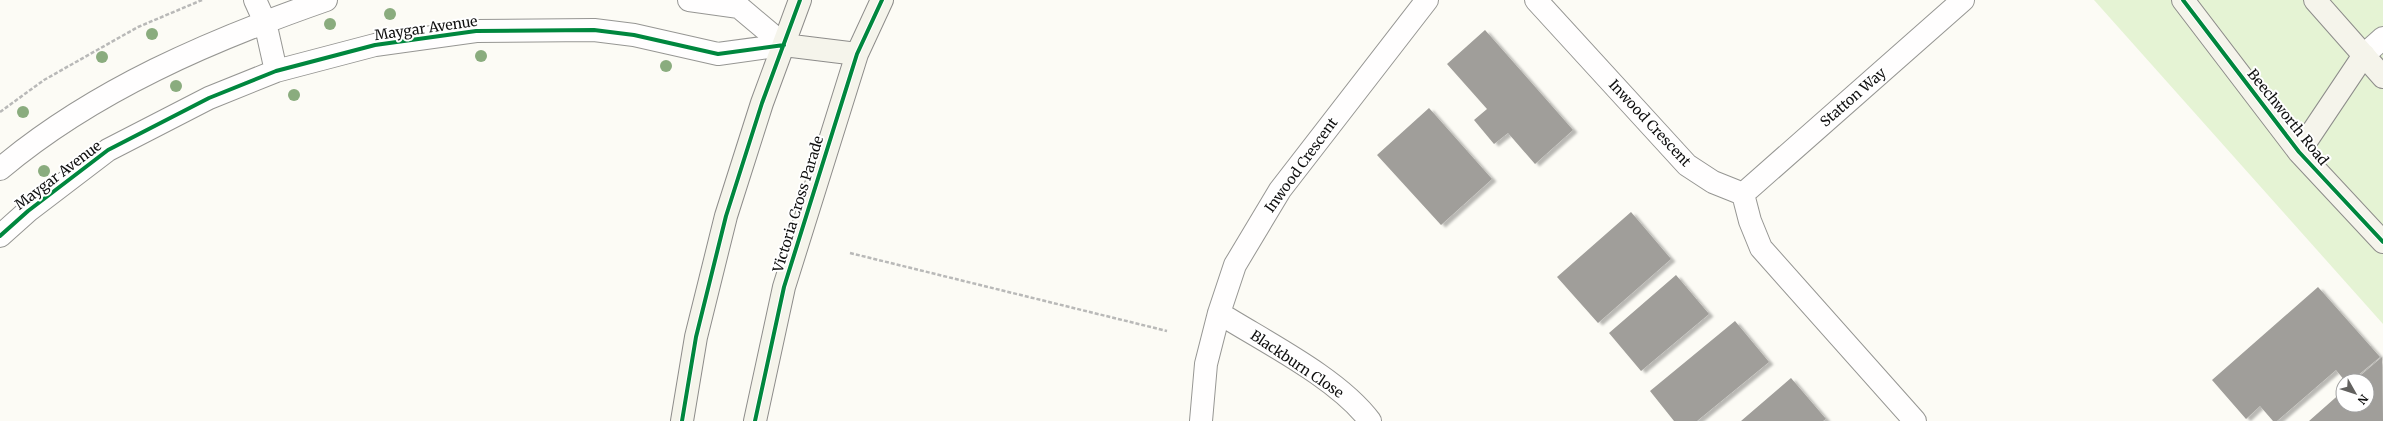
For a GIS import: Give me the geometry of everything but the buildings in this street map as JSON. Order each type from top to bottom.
[{"type":"main road","points":[[682,421],[696,337],[726,216],[762,103],[800,0]]},
{"type":"main road","name":"Victoria Cross Parade","points":[[755,421],[784,287],[857,54],[882,0]]},
{"type":"main road","name":"Beechworth Road","points":[[2183,0],[2299,152],[2383,242]]},
{"type":"main road","points":[[2315,0],[2383,77]]},
{"type":"main road","points":[[784,45],[857,54]]},
{"type":"main road","points":[[2299,152],[2364,55]]},
{"type":"street","points":[[255,0],[264,22],[276,71]]},
{"type":"street","points":[[0,169],[71,119],[133,80],[264,22],[326,0]]},
{"type":"street","points":[[689,0],[739,7],[784,45]]},
{"type":"street","name":"Inwood Crescent","points":[[1201,421],[1206,364],[1219,313],[1235,265],[1280,190],[1427,0]]},
{"type":"street","name":"Inwood Crescent","points":[[1536,0],[1688,165],[1713,182],[1743,194]]},
{"type":"street","name":"Statton Way","points":[[1743,194],[1963,0]]},
{"type":"street","name":"Maygar Avenue","points":[[0,236],[28,210],[108,150],[209,98],[276,71],[375,45],[476,31],[594,30],[634,36],[718,54],[784,45]]},
{"type":"street","points":[[2364,55],[2383,38]]},
{"type":"street","points":[[1743,194],[1750,221],[1761,248],[1915,421]]},
{"type":"street","name":"Blackburn Close","points":[[1219,313],[1320,376],[1362,410],[1370,421]]},
{"type":"path","points":[[0,112],[44,80],[138,27],[202,0]]},
{"type":"path","points":[[850,253],[1167,331]]},
{"type":"green space","points":[[2094,0],[2383,0],[2383,324]]},
{"type":"cycle path","points":[[682,421],[696,337],[726,216],[762,103],[800,0]]},
{"type":"cycle path","points":[[755,421],[784,287],[857,54],[882,0]]},
{"type":"cycle path","points":[[2183,0],[2299,152],[2383,242]]},
{"type":"cycle path","points":[[0,236],[28,211],[108,150],[209,98],[276,71],[375,45],[476,31],[594,30],[634,35],[718,54],[784,45]]}]
